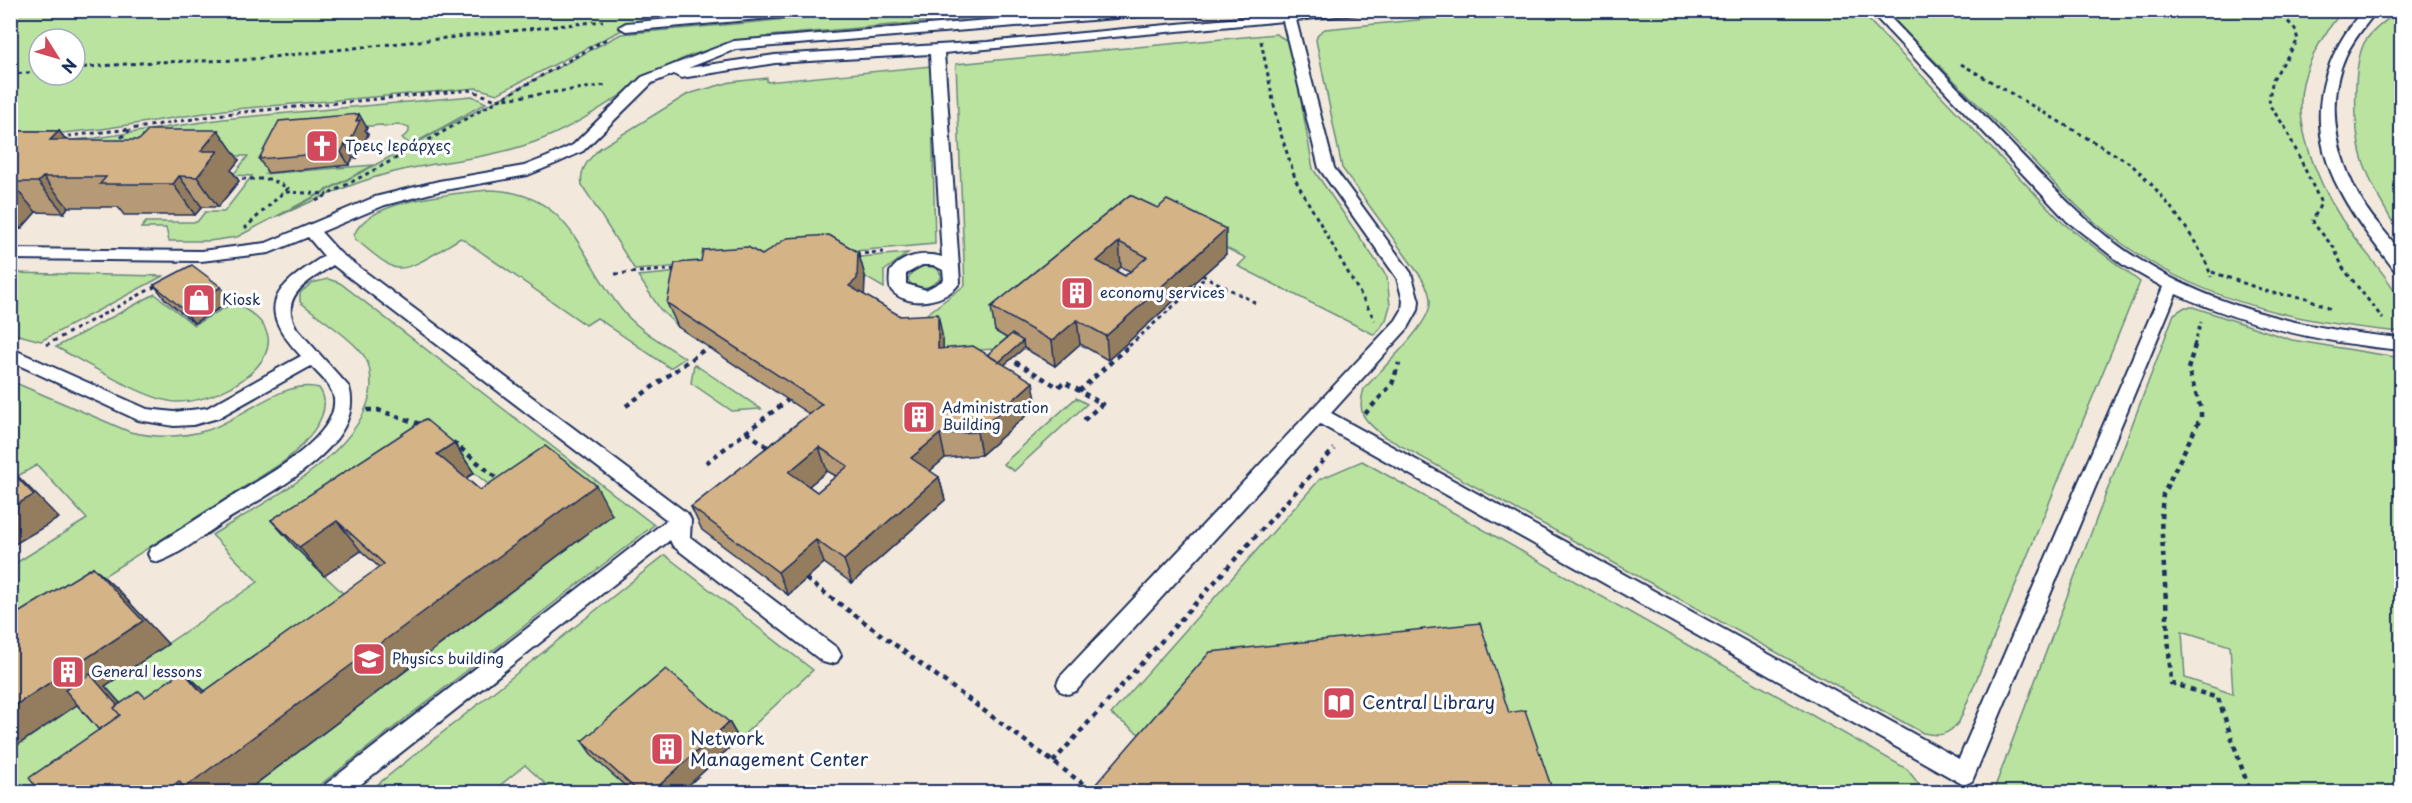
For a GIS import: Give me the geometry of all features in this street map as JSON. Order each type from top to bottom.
[{"type":"lane","points":[[626,27],[816,10]]},
{"type":"lane","points":[[10,254],[214,255],[268,248],[351,212],[402,194],[528,170],[552,160],[578,148],[646,80],[734,45],[1164,10]]},
{"type":"lane","points":[[1205,10],[1210,24]]},
{"type":"lane","points":[[646,80],[753,62],[937,50],[1210,24],[1288,14],[1356,10]]},
{"type":"lane","points":[[1875,10],[2073,217],[2121,256],[2172,285],[2206,300],[2298,329],[2402,344]]},
{"type":"lane","points":[[2371,10],[2347,40],[2334,64],[2327,91],[2327,118],[2334,152],[2345,187],[2402,268]]},
{"type":"lane","points":[[1068,684],[1402,324],[1410,310],[1411,301],[1405,277],[1327,168],[1288,14]]},
{"type":"lane","points":[[937,50],[951,267]]},
{"type":"lane","points":[[311,230],[334,257],[681,519]]},
{"type":"lane","points":[[158,554],[297,465],[329,435],[343,410],[345,397],[340,387],[286,326],[279,309],[287,290],[300,278],[334,257]]},
{"type":"lane","points":[[1318,414],[1964,774],[2172,285]]},
{"type":"lane","points":[[10,354],[144,416],[174,419],[194,418],[212,413],[313,357]]},
{"type":"lane","points":[[681,519],[680,540],[830,655]]},
{"type":"lane","points":[[334,792],[681,519]]},
{"type":"path","points":[[87,67],[154,62],[244,60],[614,19]]},
{"type":"path","points":[[307,205],[404,154],[626,27]]},
{"type":"path","points":[[1960,63],[2128,162],[2153,185],[2212,272],[2272,293],[2307,298],[2340,314]]},
{"type":"path","points":[[10,74],[27,73]]},
{"type":"path","points":[[55,138],[224,114],[470,90],[496,100],[646,80]]},
{"type":"path","points":[[107,150],[131,129]]},
{"type":"path","points":[[400,151],[404,154]]},
{"type":"path","points":[[214,255],[288,188],[284,183],[273,181],[224,179]]},
{"type":"path","points":[[286,192],[328,194]]},
{"type":"path","points":[[847,255],[893,251]]},
{"type":"path","points":[[615,274],[684,268]]},
{"type":"path","points":[[2212,272],[2188,369],[2201,409],[2201,417],[2163,494],[2161,519],[2171,683],[2218,698],[2250,792]]},
{"type":"path","points":[[1079,391],[1204,276],[1256,303]]},
{"type":"path","points":[[48,343],[161,283]]},
{"type":"path","points":[[626,406],[708,348]]},
{"type":"path","points":[[998,362],[1012,350]]},
{"type":"path","points":[[1005,356],[1058,387],[1064,382],[1102,404],[1084,420]]},
{"type":"path","points":[[706,463],[788,400]]},
{"type":"path","points":[[343,410],[378,410],[405,417],[432,428]]},
{"type":"path","points":[[746,432],[778,454]]},
{"type":"path","points":[[452,441],[501,481],[510,474]]},
{"type":"path","points":[[1053,762],[1311,474]]},
{"type":"path","points":[[806,579],[1095,792]]},
{"type":"shaded area","points":[[11,11],[2401,11],[2401,792],[11,792]]},
{"type":"green space","points":[[1519,10],[1860,11],[2063,223],[2140,282],[1959,722],[1951,730],[1939,735],[1923,733],[1383,436],[1371,426],[1364,416],[1361,405],[1364,389],[1403,348],[1422,324],[1428,313],[1430,297],[1421,277],[1342,168],[1316,40],[1318,34],[1325,29]]},
{"type":"green space","points":[[11,11],[659,11],[497,94],[477,88],[224,110],[102,129],[11,138]]},
{"type":"green space","points":[[880,11],[1049,11],[768,36],[767,41],[729,45],[693,54],[654,74],[578,122],[545,138],[510,150],[371,178],[279,216],[621,34]]},
{"type":"green space","points":[[1885,11],[2342,11],[2319,44],[2306,73],[2301,102],[2302,122],[2314,164],[2332,203],[2400,300],[2401,332],[2330,323],[2260,308],[2193,284],[2130,249],[2074,202]]},
{"type":"green space","points":[[2396,11],[2402,11],[2401,234],[2370,180],[2360,149],[2356,119],[2356,85],[2360,54],[2364,43],[2370,34]]},
{"type":"green space","points":[[1276,34],[1291,43],[1313,169],[1387,277],[1390,306],[1386,320],[1375,335],[1238,266],[1246,258],[1128,199],[995,331],[1008,339],[996,349],[943,352],[942,339],[923,317],[965,285],[956,64]]},
{"type":"green space","points":[[931,66],[935,244],[635,270],[582,185],[583,169],[600,148],[688,94],[731,82],[767,78],[767,82]]},
{"type":"green space","points":[[472,96],[486,103],[411,145],[402,138],[409,132],[409,128],[398,124],[385,127],[382,125],[286,133],[265,174],[374,165],[237,237],[209,241],[169,241],[166,228],[141,228],[146,222],[197,222],[205,212],[224,212],[252,176],[233,175],[248,156],[165,156],[11,145],[96,138],[223,119]]},
{"type":"green space","points":[[488,190],[516,193],[538,202],[556,215],[583,249],[607,290],[628,317],[651,336],[685,358],[670,368],[597,318],[586,325],[461,238],[418,263],[400,268],[383,261],[355,239],[354,235],[362,223],[376,213],[394,206],[414,200]]},
{"type":"green space","points":[[908,253],[884,271],[884,288],[835,259]]},
{"type":"green space","points":[[925,266],[937,268],[942,276],[929,287],[912,286],[908,279],[913,270]]},
{"type":"green space","points":[[713,269],[684,288],[678,327],[660,309],[638,276]]},
{"type":"green space","points":[[11,273],[163,276],[41,341],[11,333]]},
{"type":"green space","points":[[328,279],[340,283],[654,525],[311,792],[245,792],[517,508],[445,449],[297,549],[371,620],[66,792],[11,792],[11,750],[258,582],[212,535],[309,473],[352,433],[365,410],[371,386],[367,362],[361,352],[345,337],[300,302],[300,293],[312,283]]},
{"type":"green space","points":[[155,294],[194,325],[233,303],[257,318],[267,334],[267,351],[257,367],[241,381],[198,400],[176,402],[164,400],[133,388],[56,347]]},
{"type":"green space","points":[[2185,307],[2193,307],[2292,340],[2401,358],[2401,792],[1993,792],[2174,314]],"holes":[[[2182,631],[2230,646],[2233,694],[2185,678]]]},
{"type":"green space","points":[[694,364],[761,409],[732,411],[691,383]]},
{"type":"green space","points":[[11,381],[130,432],[149,435],[178,436],[208,430],[291,389],[319,388],[324,398],[324,408],[307,440],[282,463],[11,635],[11,566],[87,519],[37,465],[11,480]]},
{"type":"green space","points":[[1076,398],[1087,404],[1014,471],[1003,464]]},
{"type":"green space","points":[[1362,461],[1907,769],[1925,792],[1537,792],[1152,743],[1111,714],[1320,479]]},
{"type":"green space","points":[[665,555],[813,670],[739,739],[595,758],[625,785],[616,792],[554,792],[525,765],[492,792],[368,792]]},
{"type":"building","points":[[359,114],[356,121],[360,120],[349,144],[345,144],[341,152],[259,159],[279,121]]},
{"type":"building","points":[[149,130],[218,130],[201,151],[218,151],[197,177],[179,176],[173,184],[100,184],[106,177],[43,177],[38,182],[10,182],[10,131],[59,131],[50,140],[139,140]]},
{"type":"building","points":[[1130,195],[1158,208],[1167,200],[1226,229],[1106,336],[1077,320],[1052,341],[991,307]],"holes":[[[1119,242],[1147,257],[1125,276],[1097,261]]]},
{"type":"building","name":"Administration Building","points":[[829,235],[858,252],[857,279],[849,286],[900,316],[938,314],[938,349],[973,346],[1033,382],[977,432],[940,434],[911,458],[939,477],[844,560],[816,540],[778,572],[691,507],[822,404],[667,303],[675,263],[701,261],[703,250],[748,247],[762,255],[787,238]],"holes":[[[819,447],[848,466],[817,492],[789,472]]]},
{"type":"building","points":[[192,265],[221,287],[183,309],[154,285]]},
{"type":"building","points":[[1012,334],[1023,341],[999,362],[987,355]]},
{"type":"building","points":[[425,419],[454,443],[437,454],[480,490],[545,446],[596,485],[184,788],[179,781],[164,792],[40,792],[29,778],[120,715],[114,708],[139,691],[145,697],[183,671],[202,693],[384,564],[337,521],[299,547],[271,520]]},
{"type":"building","points":[[10,470],[34,495],[10,508]]},
{"type":"building","points":[[93,567],[143,621],[10,709],[10,618]]},
{"type":"building","name":"Central Library","points":[[1480,623],[1509,713],[1525,710],[1553,792],[1089,792],[1210,652]]},
{"type":"building","name":"Network Management Center","points":[[666,669],[729,722],[652,792],[639,792],[582,741]]},
{"type":"building","points":[[90,674],[117,705],[114,708],[120,715],[99,730],[65,690]]},
{"type":"place","name":"Τρεις Ιεράρχες","points":[[322,146]]},
{"type":"place","name":"economy services","points":[[1077,293]]},
{"type":"place","name":"Kiosk","points":[[199,300]]},
{"type":"place","name":"Administration Building","points":[[919,417]]},
{"type":"place","name":"Physics building","points":[[369,659]]},
{"type":"place","name":"General lessons","points":[[68,672]]},
{"type":"place","name":"Central Library","points":[[1339,703]]},
{"type":"place","name":"Network Management Center","points":[[667,749]]}]
